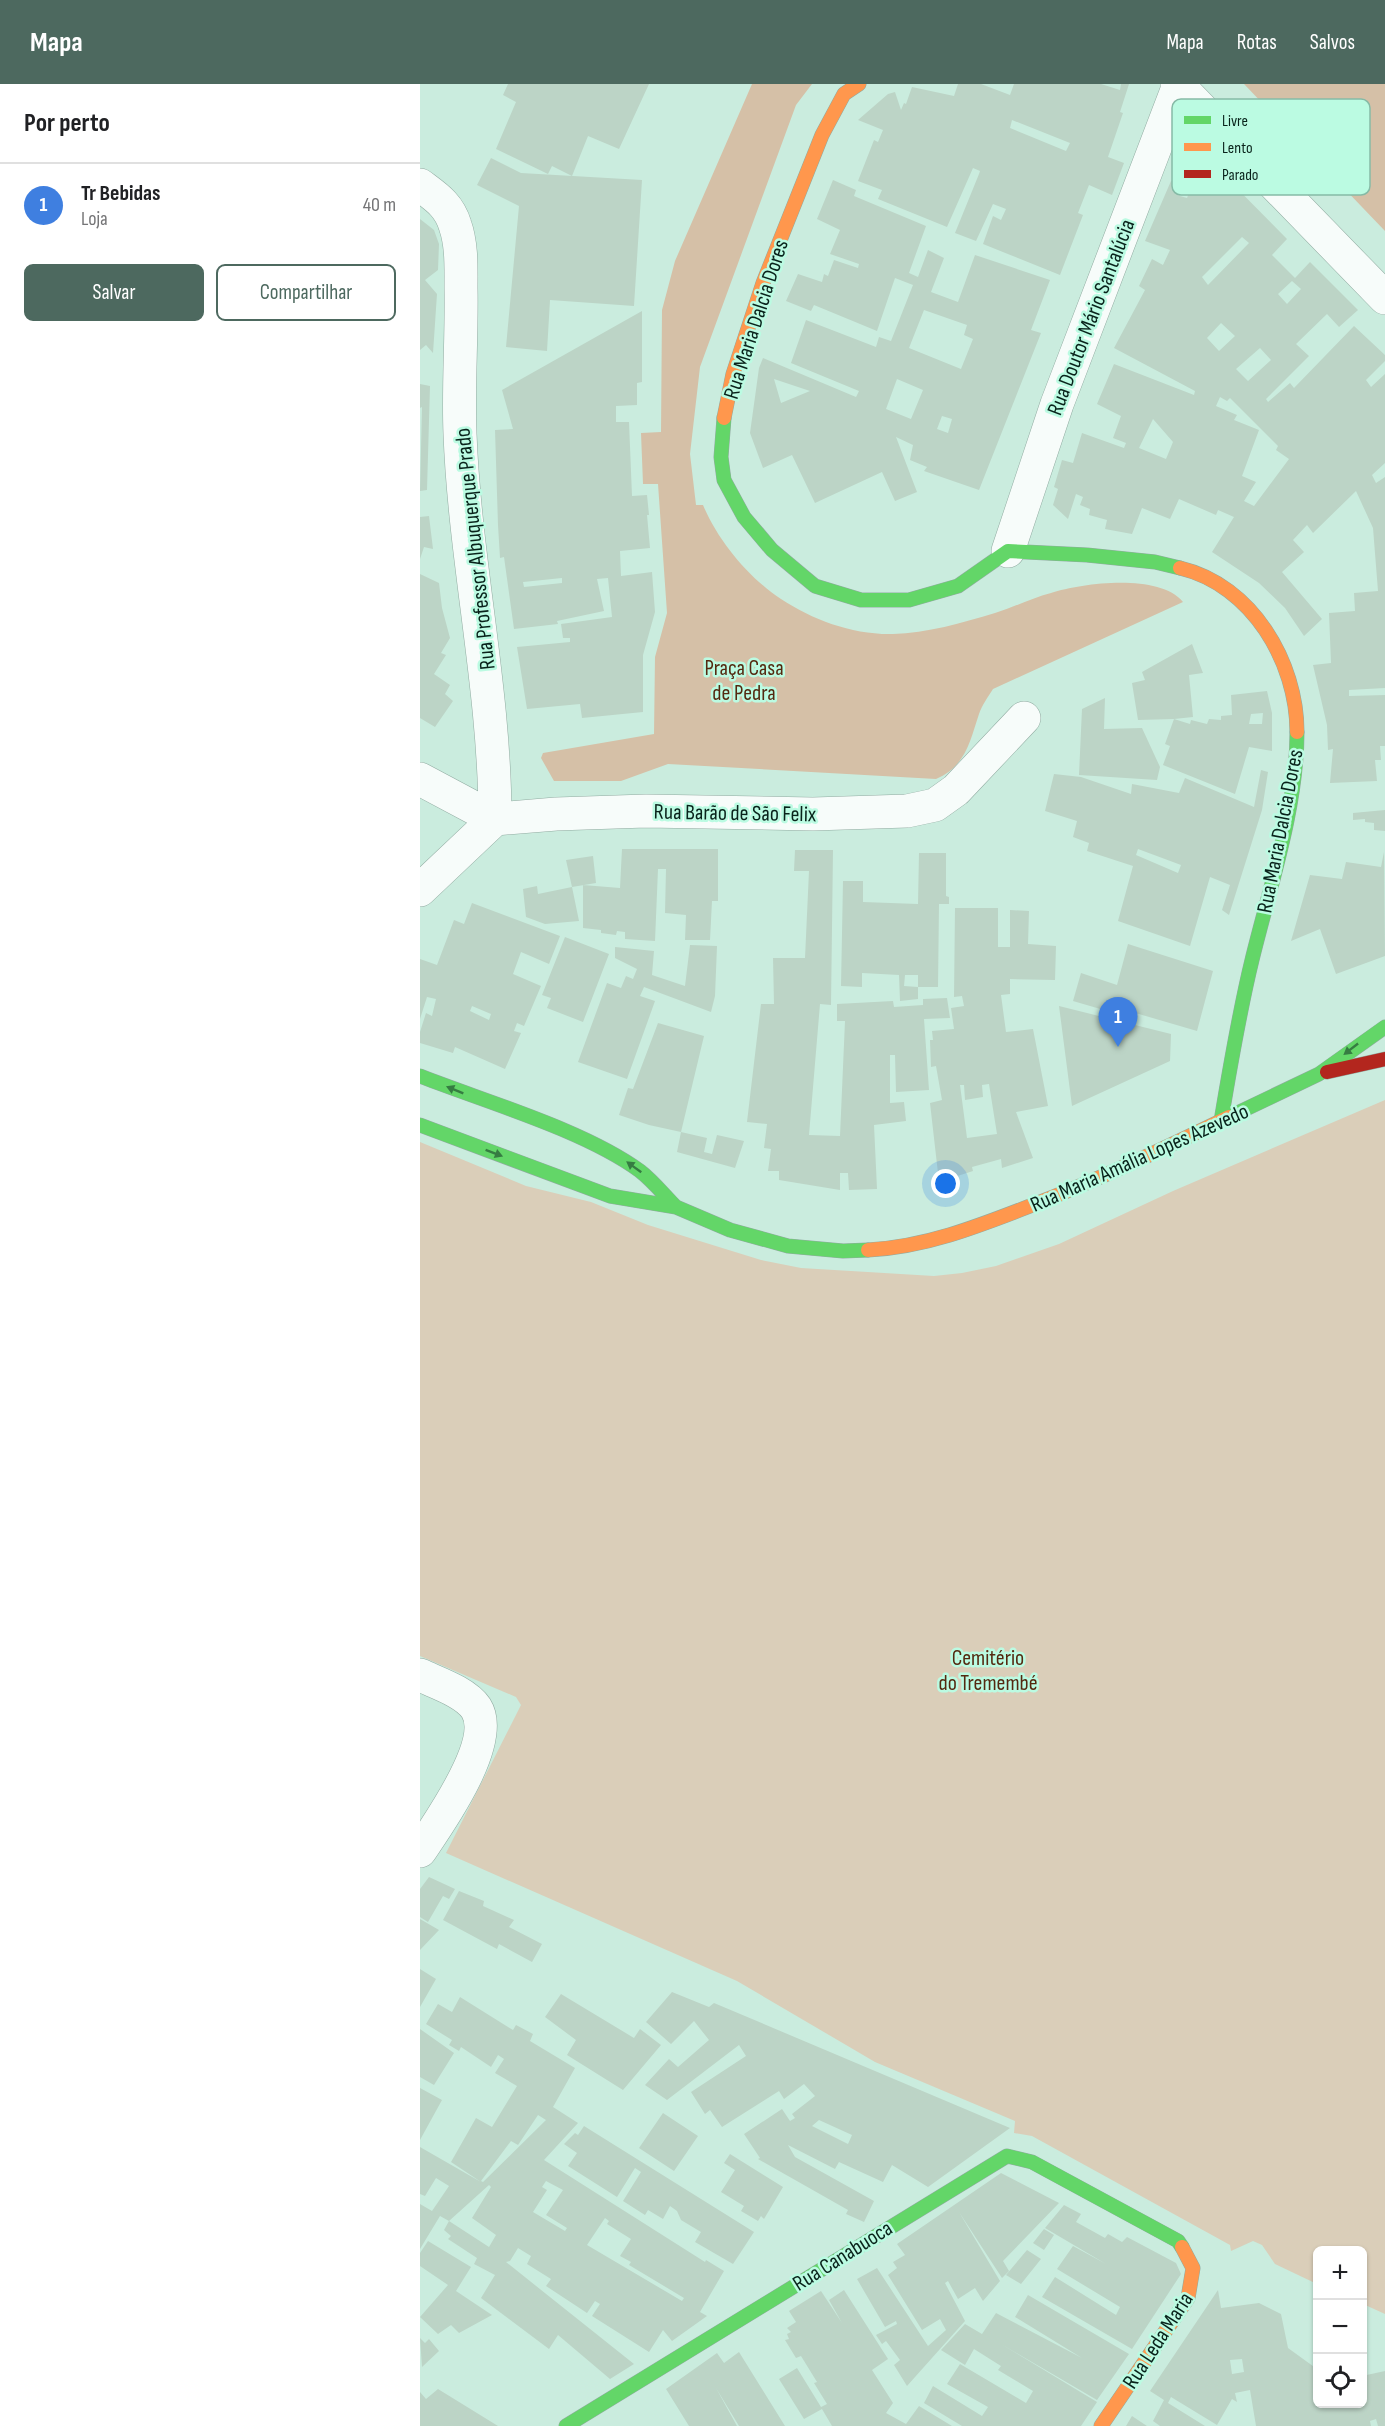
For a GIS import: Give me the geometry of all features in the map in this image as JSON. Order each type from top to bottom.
[{"type":"street","name":"Rua Maria Dalcia Dores","points":[[859,84],[844,94],[822,135],[763,283],[733,374],[723,424],[724,480],[744,517],[772,550],[815,585],[861,600],[909,600],[958,586],[1008,551],[1155,562],[1202,573],[1239,598],[1264,627],[1283,663],[1297,706],[1297,753],[1283,834],[1243,995],[1221,1121]]},
{"type":"street","points":[[1178,85],[1192,99]]},
{"type":"street","name":"Rua Doutor Mário Santalúcia","points":[[1008,551],[1056,404],[1172,101]]},
{"type":"street","name":"Rua Professor Albuquerque Prado","points":[[420,185],[445,204],[455,225],[461,255],[460,432],[465,506],[488,681],[495,765],[495,819]]},
{"type":"street","points":[[1285,195],[1385,298]]},
{"type":"street","name":"Rua Barão de São Felix","points":[[495,819],[646,811],[813,814],[907,811],[935,805],[957,790],[1024,718]]},
{"type":"street","points":[[420,778],[495,819],[420,890]]},
{"type":"street","name":"Rua Maria Amália Lopes Azevedo","points":[[420,1125],[610,1196],[676,1207],[730,1230],[788,1246],[843,1251],[903,1248],[961,1233],[1110,1175],[1319,1074],[1385,1027]]},
{"type":"street","name":"Rua Maria Amália Lopes Azevedo","points":[[1319,1074],[1385,1059]]},
{"type":"street","name":"Rua Maria Amália Lopes Azevedo","points":[[420,1076],[562,1131],[610,1153],[641,1172],[676,1207]]},
{"type":"street","points":[[420,1851],[458,1789],[473,1758],[482,1730],[476,1708],[455,1691],[421,1675]]},
{"type":"street","name":"Rua Canabuoca","points":[[566,2426],[1006,2156],[1032,2162],[1126,2212]]},
{"type":"street","name":"Rua Leda Maria","points":[[1101,2426],[1188,2298],[1195,2277],[1192,2258],[1178,2241],[1126,2212]]},
{"type":"green space","name":"Praça Casa de Pedra","points":[[752,84],[812,84],[796,105],[700,367],[690,454],[696,505],[703,505],[717,532],[736,558],[757,581],[793,607],[834,625],[878,634],[919,632],[944,627],[995,613],[1065,589],[1100,584],[1139,584],[1157,587],[1172,593],[1183,602],[993,689],[982,707],[960,760],[946,774],[936,779],[668,764],[621,781],[554,781],[541,758],[543,753],[654,734],[655,657],[667,613],[658,484],[643,484],[641,433],[661,432],[662,310],[675,261]]},
{"type":"green space","points":[[1244,84],[1385,84],[1385,231],[1350,195],[1370,195],[1370,99],[1258,99]]},
{"type":"green space","name":"Cemitério do Tremembé","points":[[1385,1100],[1385,2314],[1367,2306],[1367,2246],[1313,2246],[1313,2282],[1275,2264],[1262,2245],[1253,2241],[1231,2251],[1230,2245],[1032,2136],[1014,2133],[1015,2121],[875,2062],[737,1981],[446,1853],[521,1705],[516,1697],[420,1656],[420,1142],[526,1186],[591,1202],[648,1225],[761,1260],[801,1268],[934,1276],[996,1266],[1059,1244],[1173,1191]]},
{"type":"building","points":[[508,84],[649,84],[619,149],[588,136],[572,176],[552,166],[548,174],[496,149],[516,102],[503,95]]},
{"type":"building","points":[[958,84],[981,84],[1010,95],[1014,84],[1101,84],[1120,90],[1121,84],[1129,84],[1120,112],[1123,113],[1108,157],[1124,163],[1112,195],[1089,185],[1078,213],[1083,215],[1060,275],[983,244],[993,216],[1001,220],[1006,209],[993,204],[976,241],[955,233],[980,171],[973,168],[947,227],[878,199],[882,190],[858,181],[874,140],[878,142],[883,130],[858,120],[888,94],[895,92],[901,110],[904,103],[906,104],[912,87],[954,96]],"holes":[[[1012,120],[1070,143],[1066,151],[1010,128]]]},
{"type":"building","points":[[491,158],[521,173],[642,180],[634,306],[550,300],[547,351],[506,347],[519,206],[477,185]]},
{"type":"building","points":[[833,180],[856,190],[854,196],[926,226],[909,273],[918,277],[928,250],[944,258],[931,292],[958,302],[975,255],[1050,280],[1031,330],[1041,333],[979,490],[924,471],[927,467],[910,460],[913,445],[896,437],[917,492],[895,501],[882,472],[815,503],[792,455],[763,468],[750,433],[759,368],[763,358],[856,397],[859,391],[791,363],[806,320],[876,347],[879,337],[891,341],[913,285],[895,278],[877,331],[814,305],[811,311],[786,301],[798,274],[822,282],[824,274],[828,276],[834,260],[858,268],[859,264],[830,254],[840,230],[817,219]],"holes":[[[924,310],[967,325],[964,335],[973,339],[961,369],[909,348]],[[774,379],[810,391],[781,403]],[[897,379],[923,390],[911,419],[886,409]],[[942,416],[952,419],[948,433],[937,429]]]},
{"type":"building","points":[[1171,181],[1172,195],[1187,198],[1188,195],[1244,195],[1287,239],[1272,255],[1295,278],[1310,262],[1358,310],[1339,327],[1327,314],[1296,344],[1309,356],[1266,399],[1268,402],[1290,383],[1294,388],[1354,326],[1385,355],[1385,361],[1366,380],[1371,387],[1385,374],[1385,463],[1372,475],[1376,483],[1385,477],[1385,688],[1349,690],[1349,696],[1385,695],[1385,746],[1380,746],[1381,760],[1375,760],[1377,781],[1330,783],[1333,749],[1328,750],[1327,725],[1313,665],[1331,663],[1329,613],[1355,611],[1354,593],[1378,591],[1373,528],[1356,491],[1313,533],[1307,525],[1293,540],[1304,552],[1282,572],[1322,619],[1304,636],[1285,608],[1259,583],[1212,552],[1234,517],[1218,510],[1216,515],[1179,499],[1170,519],[1142,508],[1132,534],[1105,529],[1107,520],[1089,515],[1090,509],[1080,505],[1083,497],[1076,494],[1068,519],[1053,505],[1058,489],[1054,487],[1062,460],[1073,463],[1082,433],[1124,448],[1126,443],[1113,438],[1121,416],[1097,404],[1114,364],[1194,395],[1195,391],[1114,348],[1145,290],[1139,286],[1152,259],[1163,265],[1170,250],[1145,241]],"holes":[[[1242,237],[1249,243],[1208,285],[1202,277]],[[1292,281],[1301,289],[1287,304],[1278,294]],[[1221,323],[1235,336],[1219,351],[1207,338]],[[1260,348],[1271,360],[1248,381],[1236,369]],[[1220,397],[1227,401],[1230,398],[1278,446],[1276,450],[1289,459],[1254,506],[1244,501],[1256,482],[1242,476],[1259,430],[1234,420],[1237,415],[1216,406]],[[1153,419],[1173,442],[1166,459],[1139,448]]]},
{"type":"building","points":[[420,219],[434,230],[439,244],[438,270],[425,280],[437,294],[433,353],[426,345],[420,350]]},
{"type":"building","points":[[642,311],[642,382],[637,383],[637,405],[616,406],[616,422],[629,422],[632,496],[647,495],[649,515],[647,515],[650,548],[620,551],[621,576],[652,572],[655,612],[643,655],[643,712],[582,718],[580,704],[527,709],[517,647],[570,642],[570,638],[563,638],[561,624],[612,617],[608,578],[597,579],[604,611],[557,621],[558,624],[514,629],[504,557],[500,558],[498,525],[495,430],[513,429],[502,390]],"holes":[[[562,578],[562,583],[524,587],[523,582]]]},
{"type":"building","points":[[420,384],[430,386],[427,490],[420,491],[422,407],[420,408]]},
{"type":"building","points":[[429,516],[433,549],[424,547],[420,559],[420,517]]},
{"type":"building","points":[[420,574],[439,583],[442,608],[450,638],[441,653],[446,655],[434,674],[450,685],[445,694],[453,701],[435,727],[420,718]]},
{"type":"building","points":[[1192,644],[1203,673],[1189,675],[1193,717],[1138,720],[1132,683],[1145,680],[1142,672]]},
{"type":"building","points":[[1267,691],[1272,713],[1272,751],[1249,747],[1235,794],[1163,765],[1170,746],[1165,744],[1174,719],[1190,724],[1191,720],[1207,724],[1209,719],[1221,720],[1221,716],[1232,715],[1231,695]],"holes":[[[1263,713],[1262,724],[1249,724],[1251,714]]]},
{"type":"building","points":[[1105,698],[1104,729],[1142,728],[1160,767],[1157,780],[1079,775],[1082,709]]},
{"type":"building","points":[[1261,770],[1268,772],[1262,810],[1229,915],[1222,910],[1230,885],[1210,877],[1190,946],[1118,921],[1133,866],[1087,851],[1089,843],[1073,837],[1077,821],[1045,811],[1054,774],[1081,777],[1131,794],[1132,784],[1179,793],[1185,778],[1254,807]],"holes":[[[1138,849],[1181,865],[1178,873],[1136,855]]]},
{"type":"building","points":[[1385,810],[1385,831],[1374,830],[1374,823],[1365,822],[1365,819],[1353,820],[1353,813]]},
{"type":"building","points":[[622,849],[718,849],[718,901],[712,901],[710,940],[685,940],[686,915],[665,913],[666,869],[658,869],[655,941],[625,939],[625,932],[617,931],[616,935],[583,928],[583,885],[620,888]]},
{"type":"building","points":[[795,850],[833,850],[831,1005],[820,1004],[809,1135],[840,1136],[845,1021],[837,1021],[837,1004],[893,1001],[894,1007],[923,1005],[923,999],[947,998],[950,1018],[924,1019],[929,1090],[896,1092],[895,1055],[890,1055],[890,1103],[904,1102],[906,1121],[874,1125],[877,1189],[849,1190],[848,1173],[840,1173],[840,1190],[779,1180],[779,1171],[768,1171],[771,1149],[764,1148],[767,1124],[747,1122],[761,1004],[774,1004],[773,958],[805,958],[809,871],[794,871]]},
{"type":"building","points":[[1384,852],[1385,956],[1336,974],[1320,929],[1291,941],[1310,875],[1342,879],[1346,862],[1381,867]]},
{"type":"building","points":[[919,853],[946,853],[946,896],[949,897],[949,904],[939,904],[938,987],[918,987],[918,999],[900,1001],[899,975],[862,973],[862,987],[841,986],[843,881],[863,881],[863,902],[918,904]],"holes":[[[905,975],[918,975],[918,987],[904,986]]]},
{"type":"building","points":[[593,856],[596,883],[572,887],[566,860]]},
{"type":"building","points":[[537,886],[538,894],[572,887],[579,921],[545,924],[526,917],[523,889]]},
{"type":"building","points":[[472,903],[560,936],[549,964],[521,952],[513,974],[541,986],[524,1026],[517,1023],[514,1031],[521,1033],[505,1069],[455,1047],[453,1053],[420,1043],[420,1032],[426,1013],[432,1016],[436,999],[427,997],[420,1019],[420,959],[437,965],[454,920],[464,924]],"holes":[[[472,1006],[491,1014],[489,1020],[470,1011]]]},
{"type":"building","points":[[955,908],[998,908],[998,947],[1010,947],[1010,910],[1029,911],[1028,944],[1056,946],[1055,980],[1010,979],[1010,994],[1001,995],[1006,1032],[1033,1029],[1048,1106],[1016,1112],[1033,1158],[1002,1168],[1001,1159],[972,1167],[973,1171],[939,1182],[930,1103],[942,1100],[936,1066],[931,1067],[930,1040],[933,1040],[932,1031],[954,1029],[951,1008],[964,1006],[962,996],[954,997]],"holes":[[[989,1084],[997,1134],[967,1138],[960,1085],[964,1085],[965,1100],[983,1097],[982,1085]]]},
{"type":"building","points":[[565,937],[609,954],[583,1022],[547,1008],[551,998],[542,995]]},
{"type":"building","points":[[1128,944],[1213,971],[1197,1031],[1115,1007],[1114,1013],[1073,1001],[1081,973],[1117,985]]},
{"type":"building","points":[[690,945],[717,946],[715,996],[711,1012],[644,987],[640,996],[655,1001],[627,1079],[578,1062],[607,983],[621,988],[626,976],[633,979],[637,969],[615,958],[615,947],[654,951],[652,975],[685,986]]},
{"type":"building","points":[[1059,1006],[1171,1034],[1170,1061],[1072,1106]]},
{"type":"building","points":[[658,1023],[704,1036],[681,1132],[619,1115],[628,1088],[633,1089]]},
{"type":"building","points":[[681,1132],[707,1138],[704,1152],[712,1154],[717,1135],[744,1141],[735,1168],[677,1152]]},
{"type":"building","points":[[429,1877],[455,1889],[449,1899],[443,1896],[428,1922],[420,1917],[420,1889]]},
{"type":"building","points":[[459,1891],[484,1901],[483,1906],[514,1920],[509,1927],[542,1944],[532,1962],[499,1944],[497,1949],[443,1920]]},
{"type":"building","points":[[420,1919],[439,1930],[420,1950]]},
{"type":"building","points":[[420,1969],[436,1979],[420,2007]]},
{"type":"building","points":[[672,1992],[709,2007],[714,2003],[1010,2128],[928,2187],[892,2165],[883,2182],[839,2162],[835,2169],[788,2145],[795,2157],[874,2201],[864,2222],[846,2214],[848,2210],[758,2159],[760,2158],[744,2134],[782,2109],[790,2121],[795,2118],[792,2114],[815,2096],[804,2084],[784,2099],[779,2091],[722,2127],[710,2110],[705,2114],[691,2092],[746,2056],[739,2045],[667,2100],[645,2085],[669,2059],[678,2067],[709,2040],[694,2021],[671,2044],[646,2022]],"holes":[[[819,2120],[852,2135],[848,2144],[812,2126]]]},
{"type":"building","points":[[561,1994],[634,2038],[640,2029],[661,2045],[623,2090],[567,2055],[576,2040],[545,2017]]},
{"type":"building","points":[[460,1997],[513,2030],[516,2025],[533,2034],[530,2041],[575,2068],[553,2107],[578,2123],[544,2160],[705,2262],[706,2260],[724,2271],[700,2312],[707,2316],[672,2341],[663,2330],[649,2352],[592,2316],[600,2304],[595,2301],[587,2313],[546,2286],[551,2279],[527,2264],[531,2256],[518,2248],[510,2261],[506,2262],[634,2364],[610,2379],[558,2335],[549,2349],[481,2298],[495,2275],[474,2264],[477,2258],[448,2239],[451,2236],[444,2230],[449,2221],[440,2216],[420,2249],[420,2204],[432,2211],[449,2186],[436,2178],[425,2196],[420,2194],[420,2147],[481,2182],[451,2162],[476,2118],[492,2127],[517,2086],[495,2073],[504,2059],[498,2055],[491,2067],[461,2047],[459,2051],[449,2045],[452,2040],[426,2024],[438,2004],[452,2012]],"holes":[[[538,2115],[546,2120],[483,2182],[481,2181],[511,2141],[518,2145]],[[546,2181],[563,2190],[546,2215],[567,2228],[565,2231],[533,2212],[547,2190],[542,2187]],[[489,2185],[491,2187],[472,2218],[496,2235],[489,2247],[449,2221]],[[605,2218],[609,2221],[607,2224],[631,2239],[620,2256],[631,2262],[629,2265],[684,2298],[682,2301],[587,2245]]]},
{"type":"building","points":[[420,2029],[454,2053],[434,2085],[420,2077]]},
{"type":"building","points":[[420,2088],[442,2100],[420,2140]]},
{"type":"building","points":[[663,2113],[698,2136],[674,2171],[639,2148]]},
{"type":"building","points":[[584,2126],[754,2232],[733,2264],[695,2242],[701,2232],[681,2220],[677,2211],[670,2206],[663,2219],[648,2210],[645,2215],[623,2201],[641,2172],[635,2168],[617,2197],[568,2166],[577,2153],[564,2144],[575,2133],[578,2135]]},
{"type":"building","points":[[730,2154],[783,2187],[764,2219],[761,2216],[758,2221],[741,2211],[744,2206],[721,2192],[735,2170],[724,2163]]},
{"type":"building","points":[[1001,2173],[1059,2203],[1003,2261],[1009,2271],[1002,2278],[959,2212],[1000,2281],[983,2301],[975,2288],[958,2299],[948,2281],[945,2283],[965,2321],[907,2386],[894,2365],[900,2360],[886,2341],[882,2344],[876,2335],[897,2324],[896,2321],[885,2327],[857,2279],[877,2268],[928,2346],[946,2330],[940,2319],[922,2330],[888,2275],[897,2268],[893,2262],[905,2255],[897,2244]]},
{"type":"building","points":[[1064,2205],[1081,2214],[1076,2222],[1105,2238],[1108,2234],[1122,2242],[1127,2237],[1176,2263],[1181,2274],[1132,2349],[1042,2297],[1055,2277],[1116,2315],[1120,2307],[1057,2269],[1073,2246],[1106,2264],[1045,2228]]},
{"type":"building","points":[[1044,2229],[1054,2235],[1044,2250],[1033,2243]]},
{"type":"building","points":[[428,2241],[471,2267],[456,2291],[492,2315],[459,2333],[451,2325],[438,2334],[420,2317],[448,2285],[420,2266],[420,2253]]},
{"type":"building","points":[[1027,2250],[1041,2259],[1021,2284],[1006,2275]]},
{"type":"building","points":[[844,2290],[888,2359],[872,2370],[893,2403],[886,2413],[906,2424],[919,2406],[952,2426],[832,2426],[822,2409],[804,2419],[779,2379],[797,2368],[821,2407],[827,2404],[801,2356],[796,2358],[785,2340],[789,2339],[787,2334],[791,2332],[787,2328],[796,2322],[789,2311],[821,2291],[842,2323],[829,2300]]},
{"type":"building","points":[[1218,2290],[1221,2308],[1259,2303],[1281,2314],[1288,2348],[1313,2366],[1313,2408],[1367,2408],[1367,2375],[1385,2371],[1385,2426],[1378,2426],[1376,2419],[1370,2421],[1371,2426],[1256,2426],[1250,2390],[1235,2393],[1237,2402],[1232,2399],[1217,2425],[1171,2397],[1168,2403],[1205,2426],[1160,2426],[1153,2421],[1164,2400],[1150,2391]],"holes":[[[1242,2359],[1244,2372],[1232,2374],[1230,2360]]]},
{"type":"building","points":[[1028,2295],[1129,2354],[1097,2400],[1001,2344],[1097,2402],[1081,2426],[962,2426],[924,2403],[933,2386],[982,2416],[988,2407],[947,2384],[960,2364],[1026,2403],[1033,2391],[998,2370],[1001,2366],[974,2349],[965,2365],[941,2350],[965,2324],[982,2334],[996,2313],[1082,2358],[1015,2317]]},
{"type":"building","points":[[420,2338],[425,2343],[429,2339],[439,2351],[422,2367]]},
{"type":"building","points":[[739,2352],[785,2426],[739,2426],[716,2388],[737,2426],[689,2426],[666,2389],[717,2353],[724,2363]]},
{"type":"building","points":[[438,2389],[498,2426],[420,2426],[420,2392],[426,2399]]},
{"type":"building","points":[[1132,2416],[1147,2426],[1126,2426]]},
{"type":"traffic: fast","points":[[724,418],[721,457],[724,480],[744,517],[772,550],[815,586],[861,600],[909,600],[958,586],[1008,551],[1087,555],[1155,562],[1180,568]]},
{"type":"traffic: fast","points":[[1221,1121],[1247,980],[1288,818],[1296,761],[1297,732]]},
{"type":"traffic: fast","points":[[1229,1117],[1319,1074],[1385,1027]]},
{"type":"traffic: fast","points":[[420,1076],[534,1118],[617,1156],[640,1171],[676,1207]]},
{"type":"traffic: fast","points":[[420,1125],[610,1196],[676,1207],[730,1230],[788,1246],[843,1251],[868,1250]]},
{"type":"traffic: fast","points":[[566,2426],[1007,2156],[1032,2162],[1178,2241],[1182,2247]]},
{"type":"traffic: slow","points":[[724,418],[733,374],[763,283],[822,135],[844,94],[859,84]]},
{"type":"traffic: slow","points":[[1180,568],[1206,577],[1229,591],[1249,609],[1266,630],[1289,679],[1295,706],[1297,732]]},
{"type":"traffic: slow","points":[[868,1250],[910,1245],[950,1235],[990,1221],[1105,1175],[1229,1117]]},
{"type":"traffic: slow","points":[[1101,2426],[1188,2298],[1193,2268],[1182,2247]]},
{"type":"traffic: jam","points":[[1327,1072],[1385,1059]]},
{"type":"place","name":"Tr Bebidas","points":[[1118,1047]]}]
